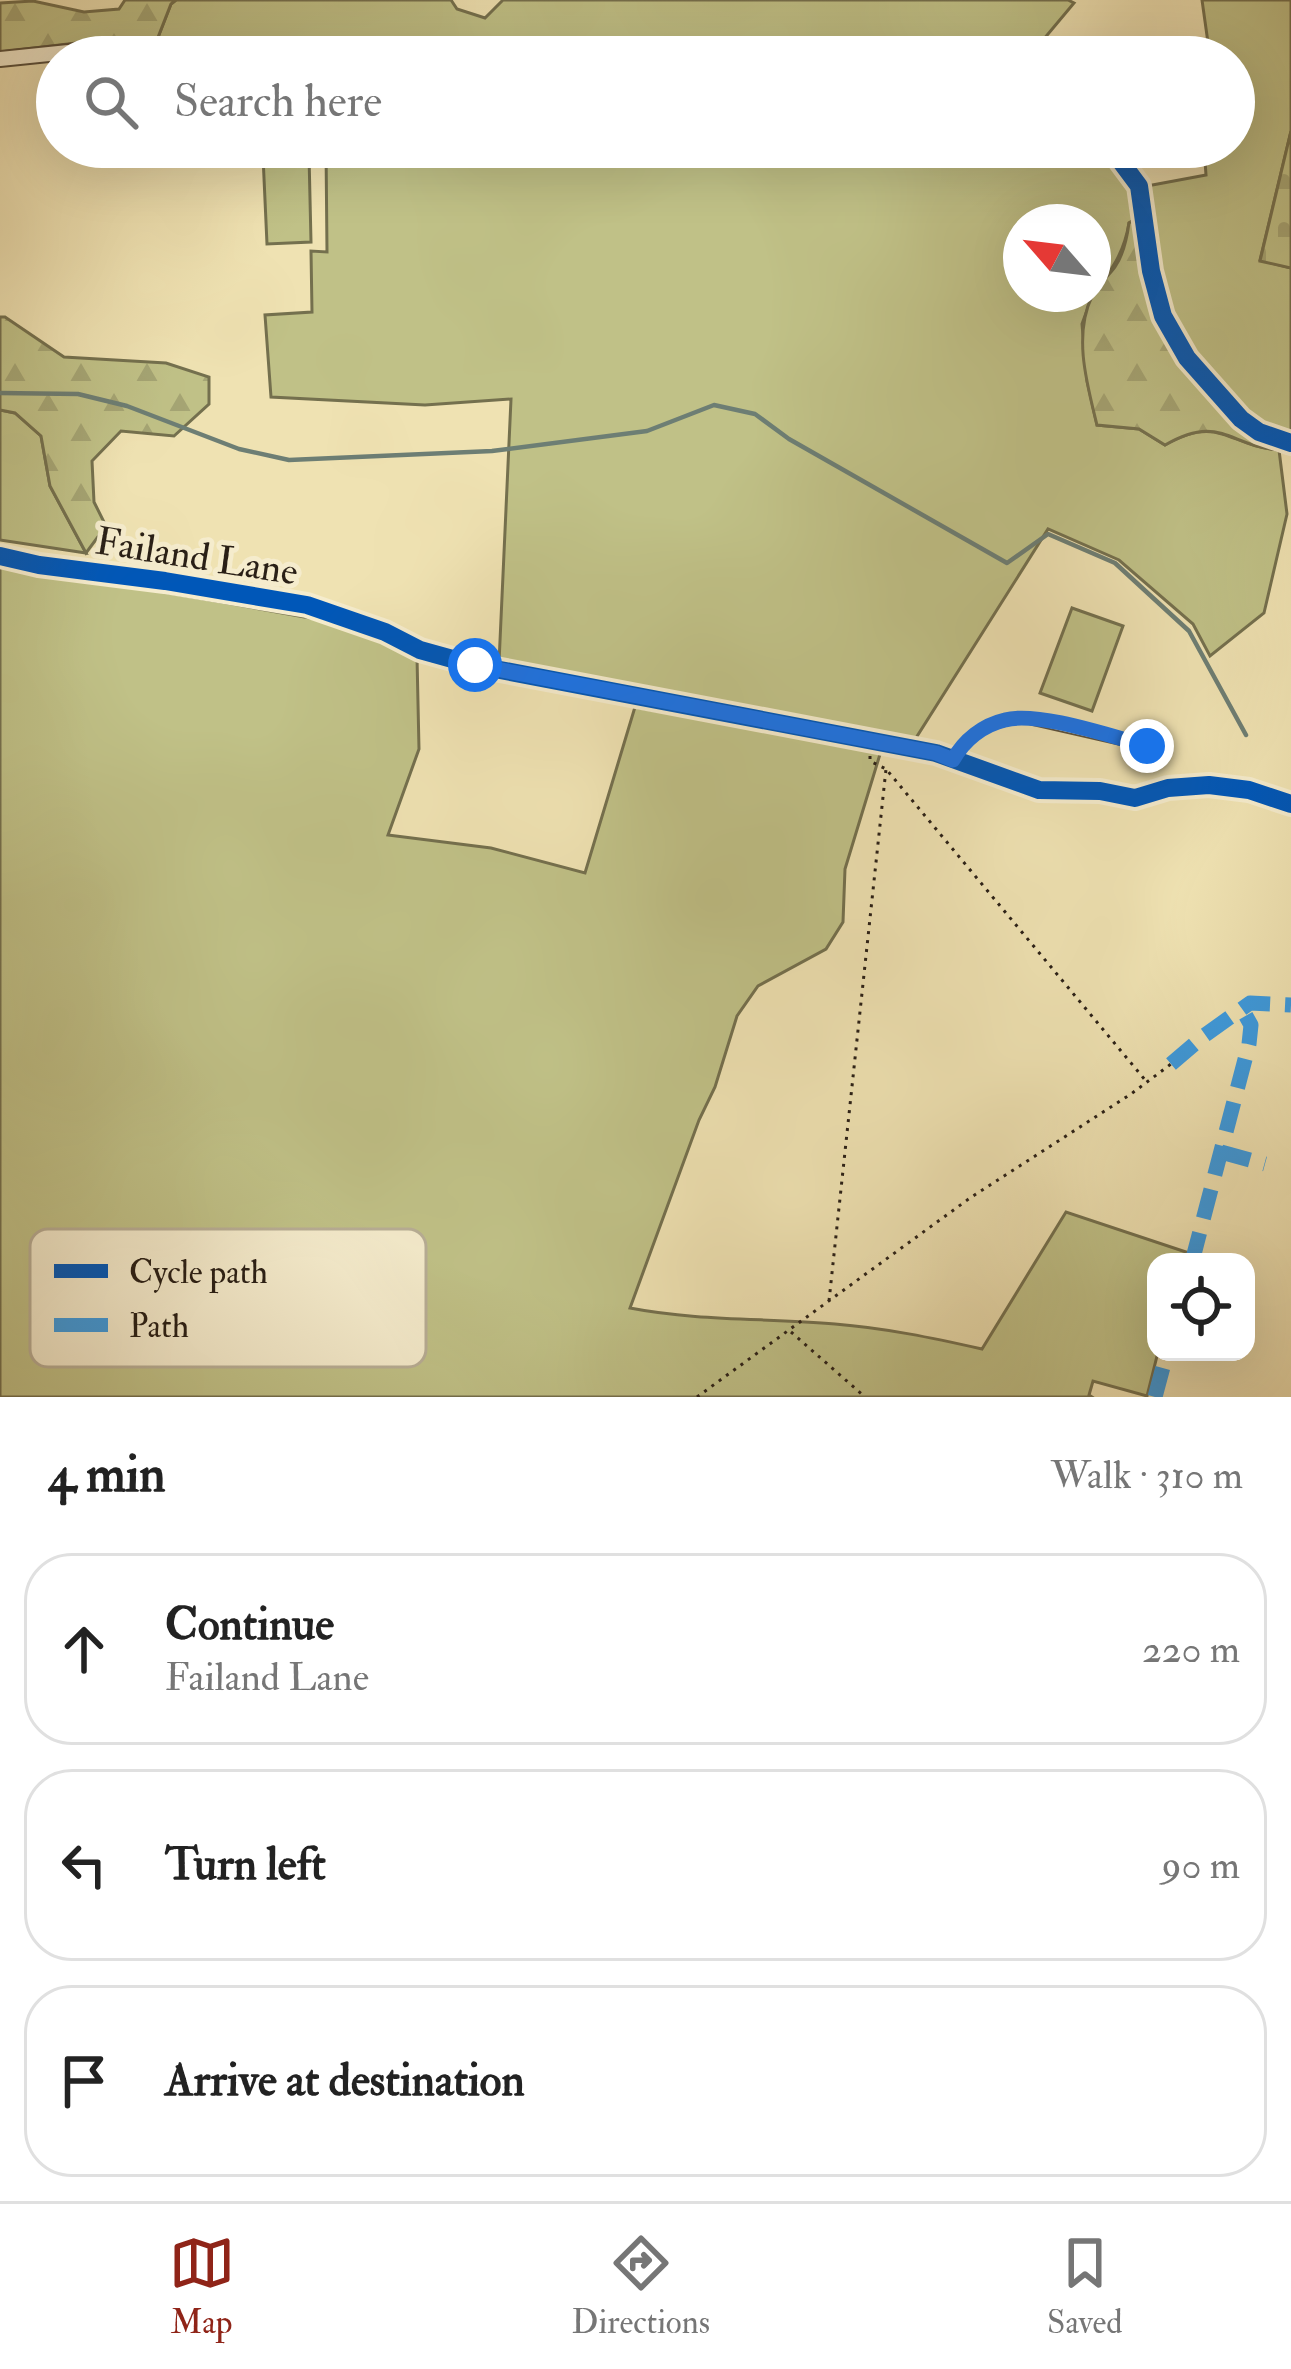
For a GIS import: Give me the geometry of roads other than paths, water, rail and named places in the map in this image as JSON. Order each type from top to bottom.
[{"type":"street","points":[[0,59],[36,55]]},
{"type":"street","points":[[1126,168],[1139,186],[1162,316],[1186,358],[1241,419],[1258,432],[1291,443]]},
{"type":"street","name":"Failand Lane","points":[[0,556],[307,604],[420,650],[475,665],[936,753],[1039,790],[1100,791],[1135,798],[1168,788],[1208,784],[1249,790],[1291,804]]},
{"type":"lane","points":[[953,760],[962,744],[977,733],[1004,720],[1024,718],[1147,746]]},
{"type":"waterway","points":[[0,393],[78,394],[127,406],[239,449],[289,460],[492,451],[647,431],[714,405],[755,414],[789,439],[1007,563],[1048,534],[1115,563],[1189,631],[1246,735]]}]
